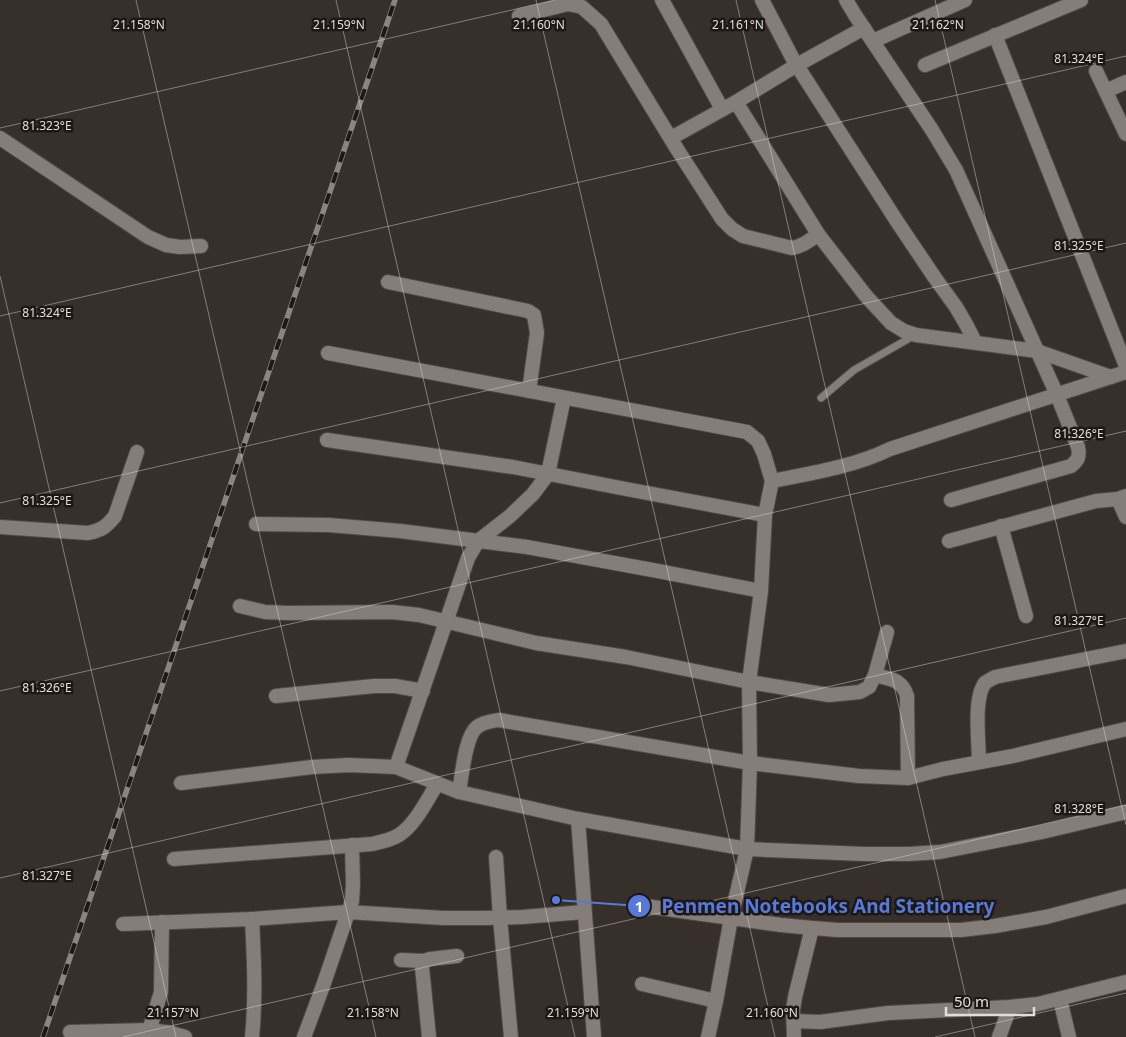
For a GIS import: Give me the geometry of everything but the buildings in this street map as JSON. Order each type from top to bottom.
[{"type":"street","points":[[662,0],[722,109]]},
{"type":"street","points":[[762,0],[796,65],[903,231],[956,307],[975,342]]},
{"type":"street","points":[[846,0],[932,130],[956,170],[1058,395],[1080,456],[1071,466],[951,500]]},
{"type":"street","points":[[872,41],[965,0]]},
{"type":"street","points":[[925,65],[1081,0]]},
{"type":"street","points":[[519,16],[568,4],[582,7],[601,24],[677,149],[722,219],[732,229],[743,236],[792,248],[800,247],[818,234]]},
{"type":"street","points":[[671,138],[736,102],[796,65],[864,28]]},
{"type":"street","points":[[995,35],[1126,366]]},
{"type":"street","points":[[1096,71],[1126,134]]},
{"type":"street","points":[[1106,91],[1126,82]]},
{"type":"street","points":[[736,102],[818,234],[866,296],[891,323],[916,335],[1037,351],[1111,377]]},
{"type":"street","points":[[0,138],[148,237],[166,245],[180,247],[201,246]]},
{"type":"street","points":[[388,282],[528,311],[534,315],[537,332],[529,392]]},
{"type":"street","points":[[328,353],[747,432],[758,441],[772,481],[765,515],[760,591],[749,682],[750,764],[747,850],[731,918],[708,1037]]},
{"type":"street","points":[[772,481],[825,471],[860,461],[890,449],[1126,372]]},
{"type":"street","points":[[396,767],[468,558],[478,541],[510,516],[533,494],[548,474],[564,398]]},
{"type":"street","points":[[327,440],[503,465],[765,515]]},
{"type":"street","points":[[0,527],[88,533],[100,530],[114,516],[137,452]]},
{"type":"street","points":[[949,541],[1096,501],[1122,497],[1126,517]]},
{"type":"street","points":[[256,524],[328,524],[527,547],[760,591]]},
{"type":"street","points":[[1002,526],[1026,616]]},
{"type":"street","points":[[240,606],[265,612],[288,614],[392,612],[419,615],[536,643],[829,695],[860,692],[868,687],[875,675],[887,632]]},
{"type":"street","points":[[979,762],[977,706],[985,683],[995,677],[1126,651]]},
{"type":"street","points":[[875,675],[898,681],[903,686],[907,696],[908,778]]},
{"type":"street","points":[[276,696],[374,686],[395,686],[423,691]]},
{"type":"street","points":[[459,792],[468,740],[476,727],[488,721],[499,720],[750,764],[859,776],[908,778],[943,769],[1013,756],[1126,729]]},
{"type":"street","points":[[181,783],[312,767],[349,765],[396,767],[459,792],[578,819],[747,850],[864,854],[940,852],[1042,832],[1126,812]]},
{"type":"street","points":[[174,859],[372,844],[389,840],[400,834],[413,822],[437,784]]},
{"type":"street","points":[[578,819],[594,1037]]},
{"type":"street","points":[[304,1037],[352,901],[352,845]]},
{"type":"street","points":[[496,857],[512,1037]]},
{"type":"street","points":[[638,905],[812,928],[838,930],[961,930],[1027,921],[1126,896]]},
{"type":"street","points":[[123,924],[252,919],[348,912],[443,918],[500,918],[584,912]]},
{"type":"street","points":[[252,919],[255,982],[252,1037]]},
{"type":"street","points":[[149,1033],[161,992],[162,922]]},
{"type":"street","points":[[794,1037],[793,1010],[795,997],[812,928]]},
{"type":"street","points":[[401,960],[424,961],[457,956]]},
{"type":"street","points":[[424,961],[422,966],[429,1037]]},
{"type":"street","points":[[794,1021],[820,1022],[888,1013],[1016,1007],[1038,1004],[1126,982]]},
{"type":"street","points":[[642,984],[716,1000]]},
{"type":"street","points":[[1060,999],[1069,1037]]},
{"type":"street","points":[[999,1037],[1016,1007]]},
{"type":"street","points":[[70,1032],[106,1034],[170,1033],[185,1037]]},
{"type":"lane","points":[[821,398],[854,370],[916,335]]},
{"type":"railway","points":[[43,1037],[395,0]]},
{"type":"place","name":"Penmen Notebooks And Stationery","points":[[556,900]]}]
